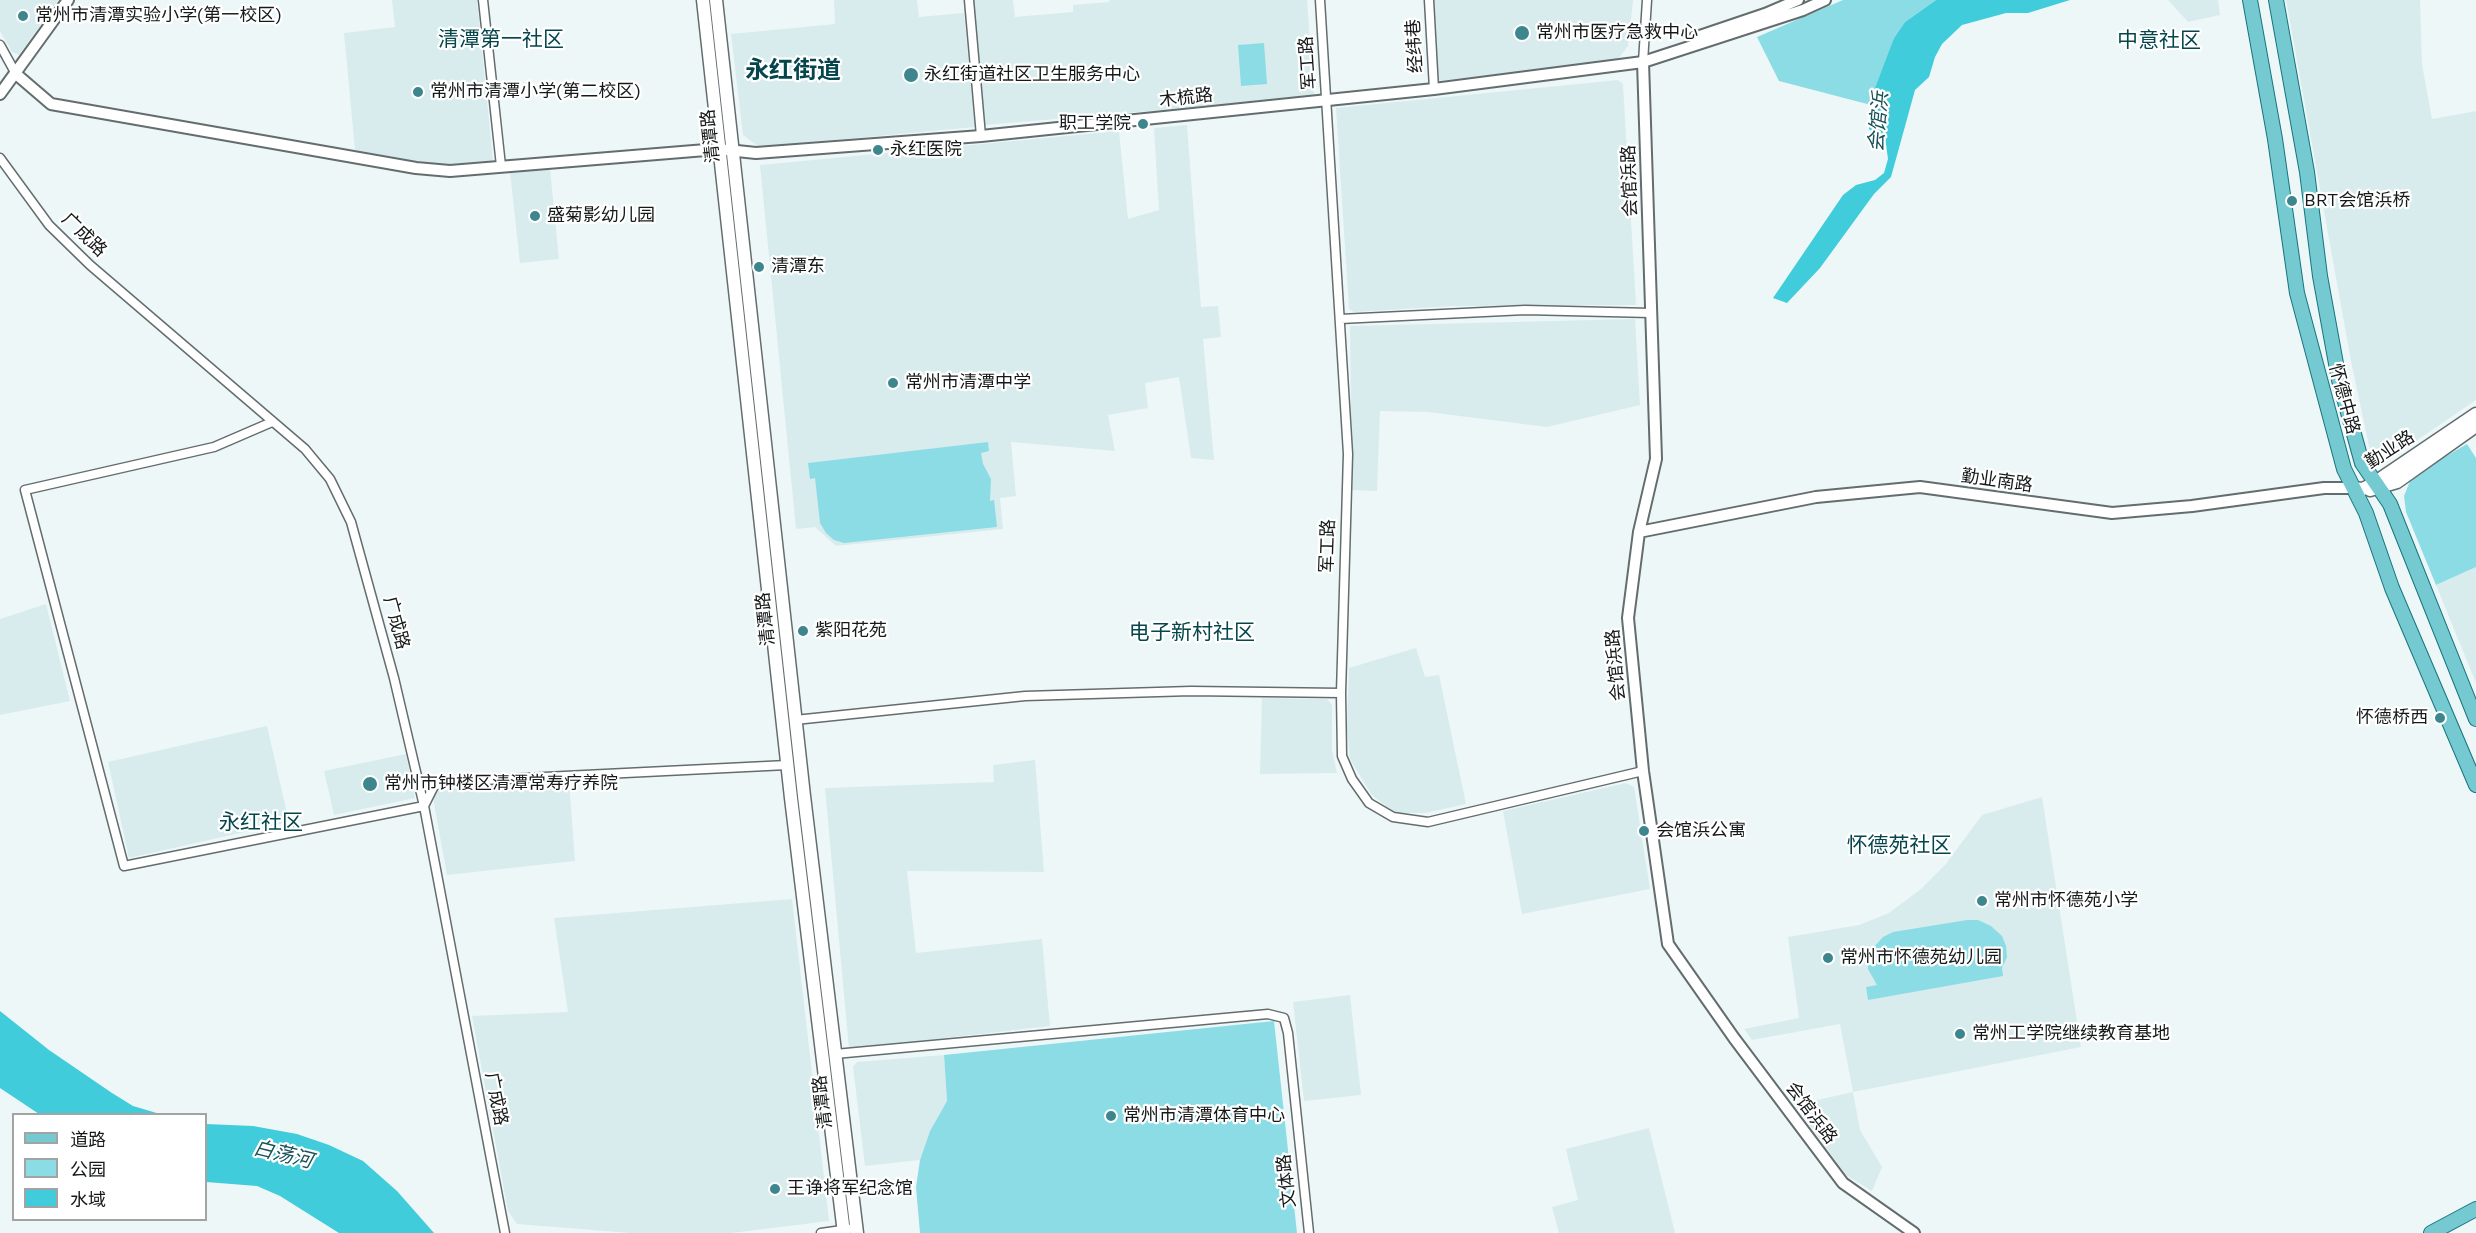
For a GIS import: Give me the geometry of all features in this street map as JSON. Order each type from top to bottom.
[{"type":"main road","name":"清潭路","points":[[703,0],[725,150],[835,1054],[850,1231]]},
{"type":"main road","name":"清潭路","points":[[716,0],[725,150],[787,765],[850,1231]]},
{"type":"main road","name":"怀德中路","points":[[2250,0],[2275,139],[2297,293],[2344,469],[2390,504],[2476,718]]},
{"type":"main road","name":"怀德中路","points":[[2276,0],[2307,172],[2320,276],[2339,380],[2367,487],[2366,513],[2392,588],[2476,785]]},
{"type":"main road","name":"勤业路","points":[[2367,487],[2476,414]]},
{"type":"main road","name":"勤业路","points":[[2367,487],[2397,482],[2476,426]]},
{"type":"main road","points":[[2431,1233],[2476,1209]]},
{"type":"street","points":[[0,94],[68,0]]},
{"type":"street","points":[[483,0],[501,166]]},
{"type":"street","points":[[969,0],[981,136]]},
{"type":"street","name":"军工路","points":[[1320,0],[1348,454],[1341,693],[1342,756],[1352,779],[1369,803],[1393,817],[1428,822],[1643,771]]},
{"type":"street","name":"经纬巷","points":[[1429,0],[1434,89]]},
{"type":"street","name":"会馆浜路","points":[[1647,0],[1643,62],[1656,459],[1639,532],[1628,618],[1643,771],[1668,944],[1734,1038],[1843,1183],[1914,1233]]},
{"type":"street","name":"木梳路","points":[[1643,62],[1659,50],[1765,14],[1798,0]]},
{"type":"street","name":"木梳路","points":[[16,74],[51,104],[417,168],[450,171],[725,150],[756,153],[981,136],[1434,89],[1643,62],[1803,10],[1825,0]]},
{"type":"street","points":[[0,45],[16,74]]},
{"type":"street","name":"广成路","points":[[0,158],[49,225],[90,265],[305,449],[330,479],[351,522],[394,678],[424,806],[505,1233]]},
{"type":"street","points":[[1340,319],[1525,310],[1651,312]]},
{"type":"street","points":[[272,422],[214,447],[25,490],[124,866],[424,806],[434,786],[443,782],[787,765]]},
{"type":"street","name":"勤业南路","points":[[1639,532],[1816,497],[1920,487],[2112,513],[2192,506],[2324,488],[2367,487]]},
{"type":"street","points":[[795,720],[1025,696],[1191,691],[1341,693]]},
{"type":"street","name":"文体路","points":[[835,1054],[1268,1014],[1284,1018],[1288,1033],[1309,1233]]},
{"type":"street","points":[[821,1233],[850,1231]]},
{"type":"shaded area","name":"常州市清潭实验小学(第一校区)","points":[[0,0],[58,0],[19,55],[12,52],[0,31]]},
{"type":"shaded area","name":"常州市清潭小学(第二校区)","points":[[392,0],[477,0],[493,161],[445,165],[417,163],[355,150],[344,33],[395,27]]},
{"type":"shaded area","points":[[834,0],[917,0],[919,17],[964,13],[975,127],[759,147],[743,135],[731,34],[835,24]]},
{"type":"shaded area","points":[[974,0],[1013,0],[1015,17],[1073,12],[1073,5],[1109,2],[1110,0],[1307,0],[1314,97],[985,125]]},
{"type":"shaded area","points":[[1432,0],[1633,0],[1628,46],[1618,59],[1571,67],[1437,81]]},
{"type":"shaded area","points":[[2168,0],[2218,0],[2220,15],[2188,22]]},
{"type":"shaded area","points":[[2286,0],[2420,0],[2422,64],[2432,119],[2476,111],[2476,400],[2394,456],[2374,455],[2369,446],[2351,361]]},
{"type":"shaded area","points":[[1618,80],[1623,84],[1636,305],[1453,306],[1354,312],[1349,309],[1336,108]]},
{"type":"shaded area","points":[[1187,125],[1201,307],[1218,306],[1221,337],[1203,339],[1214,460],[1191,458],[1179,377],[1145,383],[1148,408],[1108,415],[1115,451],[1011,442],[1016,496],[1000,498],[1003,529],[836,546],[815,527],[796,529],[760,165],[1119,131],[1128,219],[1159,210],[1154,128]]},
{"type":"shaded area","name":"盛菊影幼儿园","points":[[550,169],[559,259],[520,263],[510,172]]},
{"type":"shaded area","points":[[1635,319],[1640,405],[1547,427],[1428,412],[1380,411],[1377,491],[1352,490],[1350,326]]},
{"type":"shaded area","points":[[2476,567],[2476,683],[2436,585]]},
{"type":"shaded area","points":[[46,604],[70,701],[0,715],[0,619]]},
{"type":"shaded area","points":[[1416,648],[1425,677],[1439,675],[1466,804],[1425,813],[1394,813],[1371,794],[1350,759],[1347,726],[1349,668]]},
{"type":"shaded area","points":[[1262,698],[1327,699],[1332,705],[1332,750],[1337,773],[1260,774]]},
{"type":"shaded area","points":[[267,726],[289,822],[129,858],[108,762]]},
{"type":"shaded area","name":"常州市钟楼区清潭常寿疗养院","points":[[406,754],[415,798],[334,815],[324,771]]},
{"type":"shaded area","points":[[1035,760],[1044,872],[907,871],[916,953],[1042,939],[1050,1026],[849,1049],[825,788],[994,782],[993,765]]},
{"type":"shaded area","points":[[569,781],[575,861],[447,875],[433,798],[437,791],[451,785]]},
{"type":"shaded area","points":[[1626,783],[1634,787],[1650,889],[1522,914],[1503,811]]},
{"type":"shaded area","points":[[2042,797],[2081,1047],[1853,1092],[1840,1024],[1752,1040],[1744,1029],[1799,1018],[1788,937],[1859,925],[1889,913],[1921,889],[1945,865],[1982,815]]},
{"type":"shaded area","points":[[792,899],[829,1221],[732,1233],[630,1233],[517,1224],[508,1211],[472,1016],[568,1012],[554,918]]},
{"type":"shaded area","points":[[1350,995],[1361,1095],[1304,1101],[1293,1002]]},
{"type":"shaded area","points":[[944,1055],[947,1101],[930,1131],[920,1160],[865,1166],[853,1067],[857,1062]]},
{"type":"shaded area","points":[[1853,1092],[1860,1130],[1882,1167],[1872,1191],[1846,1175],[1795,1105]]},
{"type":"shaded area","points":[[1649,1128],[1675,1233],[1559,1233],[1552,1207],[1578,1200],[1566,1149]]},
{"type":"green space","points":[[1843,0],[1936,0],[1905,22],[1894,38],[1871,105],[1779,81],[1757,37]]},
{"type":"green space","points":[[1264,43],[1267,84],[1241,86],[1238,45]]},
{"type":"green space","points":[[988,442],[989,451],[981,453],[983,464],[991,479],[990,501],[994,500],[997,527],[844,543],[834,540],[820,523],[815,478],[810,479],[808,463]]},
{"type":"green space","points":[[2467,444],[2476,458],[2476,567],[2436,585],[2406,512],[2404,496],[2410,481],[2424,469]]},
{"type":"green space","points":[[1978,920],[1991,926],[2002,936],[2007,957],[2002,968],[2003,976],[1868,1000],[1866,987],[1877,985],[1868,969],[1868,960],[1872,949],[1883,937],[1893,932]]},
{"type":"green space","name":"常州市清潭体育中心","points":[[1274,1021],[1297,1233],[920,1233],[916,1187],[920,1160],[930,1131],[947,1101],[944,1055]]},
{"type":"water","name":"会馆浜","points":[[1936,0],[2070,0],[2028,13],[2006,13],[1962,25],[1942,44],[1929,77],[1915,90],[1891,177],[1874,194],[1820,268],[1787,303],[1773,298],[1843,195],[1856,185],[1875,180],[1884,173],[1888,159],[1886,144],[1869,129],[1871,99],[1894,38],[1905,22]]},
{"type":"water","points":[[0,1011],[49,1050],[112,1093],[133,1106],[157,1113],[38,1113],[0,1088]]},
{"type":"water","name":"白荡河","points":[[207,1124],[253,1126],[297,1134],[329,1145],[363,1161],[397,1191],[434,1233],[339,1233],[280,1196],[257,1186],[207,1182]]},
{"type":"place","name":"常州市清潭实验小学(第一校区)","points":[[23,16]]},
{"type":"place","name":"常州市医疗急救中心","points":[[1522,33]]},
{"type":"place","name":"永红街道社区卫生服务中心","points":[[911,75]]},
{"type":"place","name":"常州市清潭小学(第二校区)","points":[[418,92]]},
{"type":"place","name":"职工学院","points":[[1143,124]]},
{"type":"place","name":"永红医院","points":[[878,150]]},
{"type":"place","name":"BRT会馆浜桥","points":[[2292,201]]},
{"type":"place","name":"盛菊影幼儿园","points":[[535,216]]},
{"type":"place","name":"清潭东","points":[[759,267]]},
{"type":"place","name":"常州市清潭中学","points":[[893,383]]},
{"type":"place","name":"紫阳花苑","points":[[803,631]]},
{"type":"place","name":"怀德桥西","points":[[2440,718]]},
{"type":"place","name":"常州市钟楼区清潭常寿疗养院","points":[[370,784]]},
{"type":"place","name":"会馆浜公寓","points":[[1644,831]]},
{"type":"place","name":"常州市怀德苑小学","points":[[1982,901]]},
{"type":"place","name":"常州市怀德苑幼儿园","points":[[1828,958]]},
{"type":"place","name":"常州工学院继续教育基地","points":[[1960,1034]]},
{"type":"place","name":"常州市清潭体育中心","points":[[1111,1116]]},
{"type":"place","name":"王诤将军纪念馆","points":[[775,1189]]},
{"type":"district","name":"清潭第一社区","points":[[501,40]]},
{"type":"district","name":"中意社区","points":[[2159,41]]},
{"type":"district","name":"永红街道","points":[[793,71]]},
{"type":"district","name":"电子新村社区","points":[[1192,633]]},
{"type":"district","name":"永红社区","points":[[261,823]]},
{"type":"district","name":"怀德苑社区","points":[[1899,846]]}]
